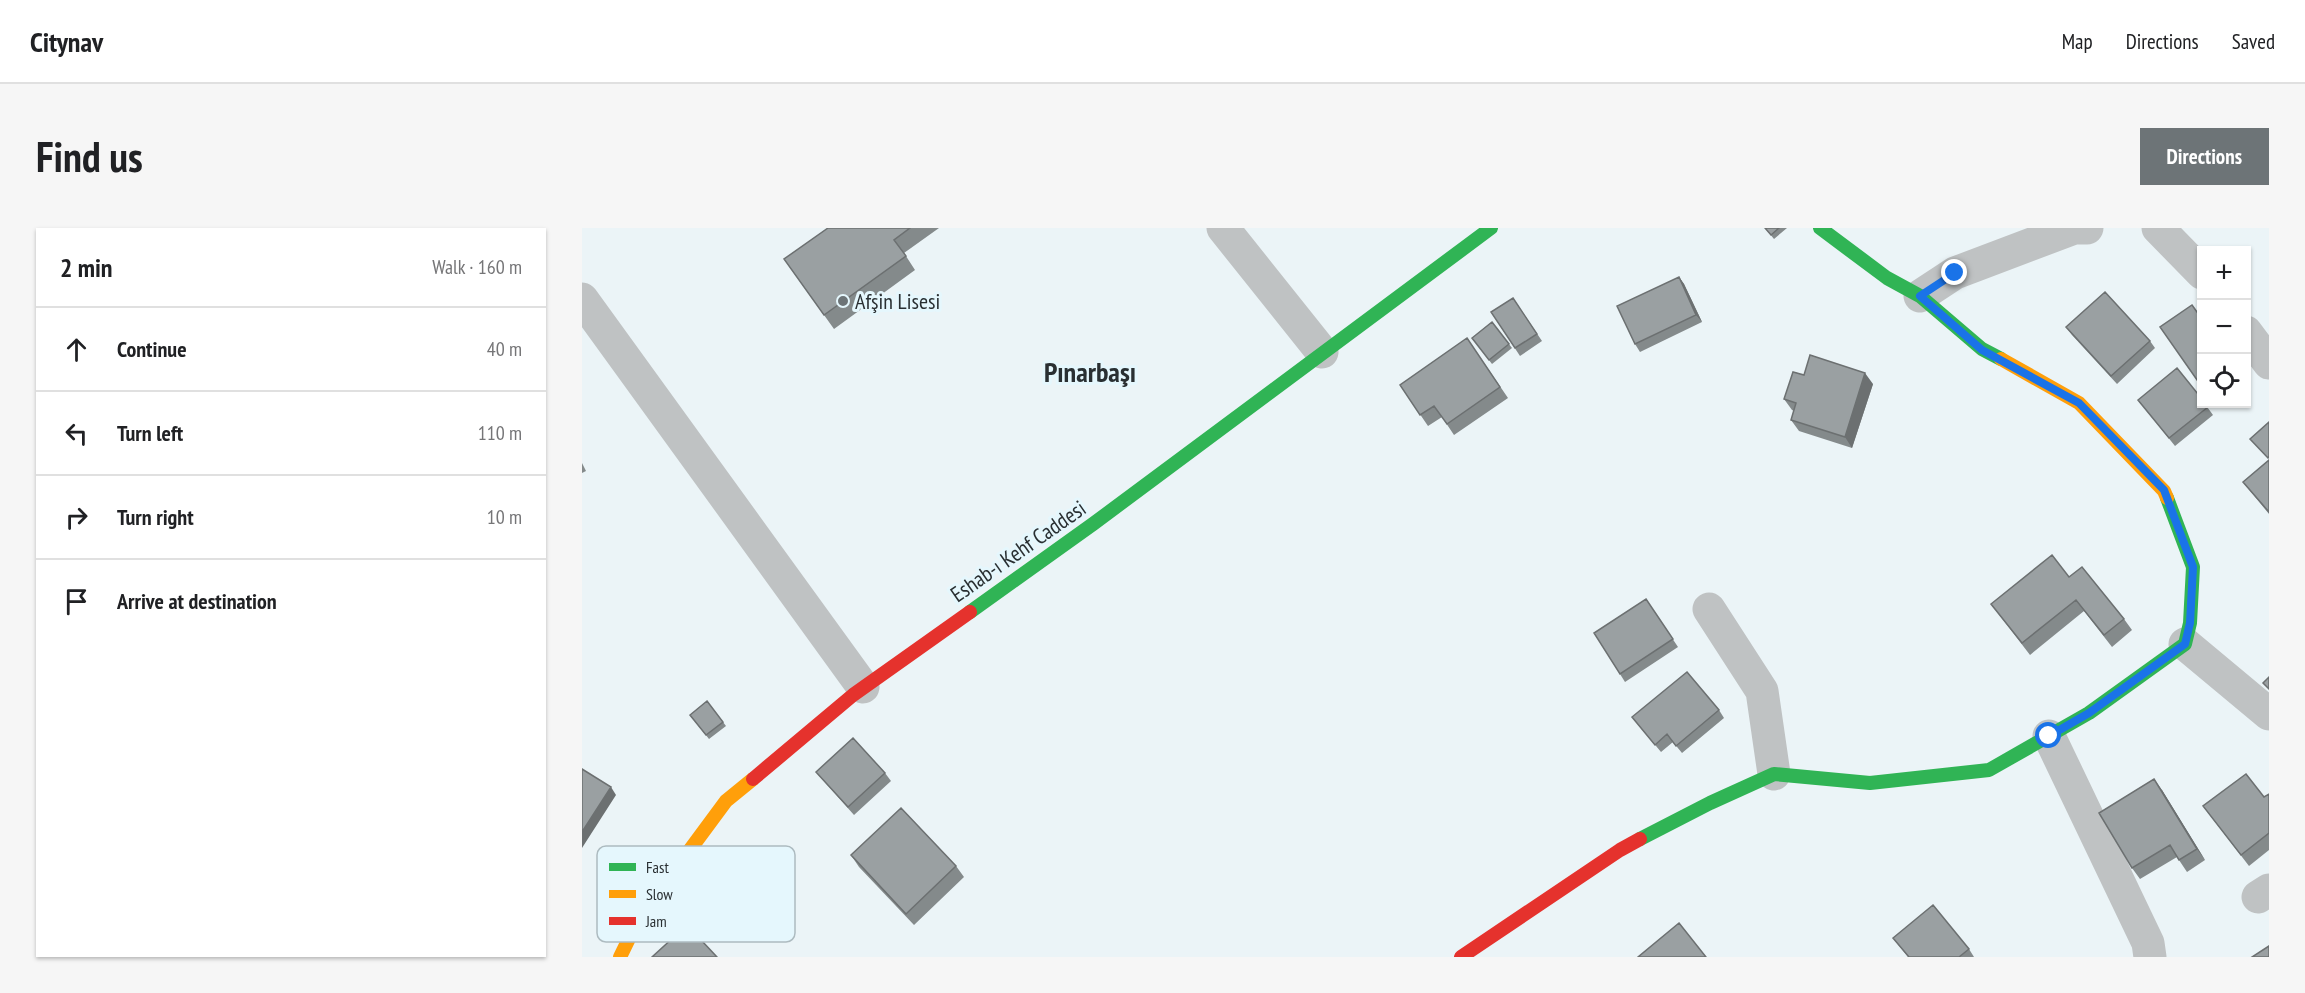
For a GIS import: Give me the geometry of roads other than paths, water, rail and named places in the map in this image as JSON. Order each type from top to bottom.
[{"type":"street","points":[[1223,228],[1322,352]]},
{"type":"street","name":"Eshab-ı Kehf Caddesi","points":[[693,846],[726,801],[863,687],[1093,524],[1491,228]]},
{"type":"street","points":[[1461,957],[1620,850],[1710,803],[1774,774],[1870,783],[1989,770],[2089,713],[2185,644],[2190,623],[2193,567],[2164,490],[2079,403],[1982,350],[1920,296],[1887,278],[1820,228]]},
{"type":"street","points":[[1920,296],[1955,273],[2074,228],[2087,228]]},
{"type":"street","points":[[2158,228],[2197,268]]},
{"type":"street","points":[[582,299],[863,687]]},
{"type":"street","points":[[2255,331],[2269,363]]},
{"type":"street","points":[[1709,609],[1762,691],[1774,774]]},
{"type":"street","points":[[2185,644],[2269,714]]},
{"type":"street","points":[[2049,736],[2148,943],[2150,957]]},
{"type":"street","name":"Eshab-ı Kehf Caddesi","points":[[620,957],[627,942]]},
{"type":"place","name":"Afşin Lisesi","points":[[843,301]]},
{"type":"district","name":"Pınarbaşı","points":[[1090,372]]}]
